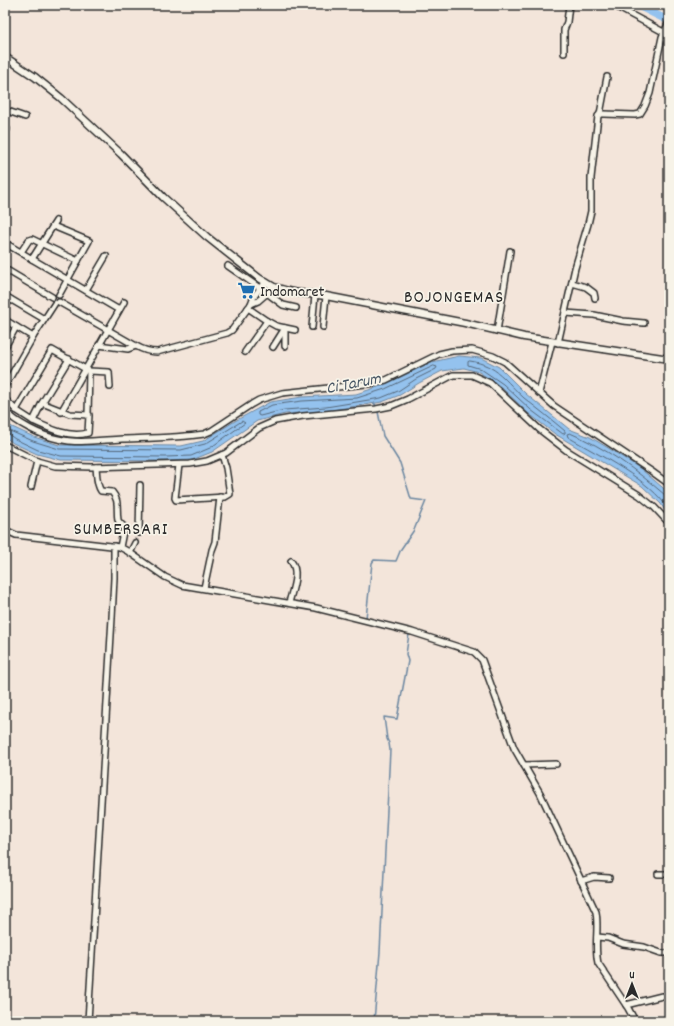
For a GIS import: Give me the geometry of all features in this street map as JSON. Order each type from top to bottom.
[{"type":"main road","points":[[5,57],[35,77],[61,98],[207,237],[274,287],[292,292],[326,296],[555,342],[669,359]]},
{"type":"street","points":[[564,53],[564,30],[567,22],[569,5]]},
{"type":"street","points":[[612,5],[666,33]]},
{"type":"street","points":[[600,114],[635,115],[640,114],[643,111],[650,93],[669,22]]},
{"type":"street","points":[[539,392],[565,314],[591,211],[591,178],[596,121],[600,114],[607,77]]},
{"type":"street","points":[[5,110],[25,117]]},
{"type":"street","points":[[5,127],[7,128],[5,134]]},
{"type":"street","points":[[5,386],[44,319],[60,297],[59,295],[89,240],[55,223],[32,259]]},
{"type":"street","points":[[21,252],[30,239],[78,261]]},
{"type":"street","points":[[5,243],[119,310]]},
{"type":"street","points":[[497,330],[510,251]]},
{"type":"street","points":[[86,290],[106,256]]},
{"type":"street","points":[[228,266],[267,292],[283,305],[296,308]]},
{"type":"street","points":[[5,269],[52,297],[52,301],[57,302],[108,329],[136,346],[145,350],[157,352],[227,333],[232,330],[250,306],[254,296],[266,282]]},
{"type":"street","points":[[572,282],[586,287],[594,293],[595,298]]},
{"type":"street","points":[[250,306],[274,287]]},
{"type":"street","points":[[52,297],[56,294],[59,295]]},
{"type":"street","points":[[312,327],[315,295]]},
{"type":"street","points":[[324,327],[326,296]]},
{"type":"street","points":[[5,308],[8,298],[44,319]]},
{"type":"street","points":[[61,412],[87,370],[99,345],[124,302]]},
{"type":"street","points":[[250,306],[266,321],[276,326],[295,330]]},
{"type":"street","points":[[565,314],[594,316],[644,323]]},
{"type":"street","points":[[5,320],[33,338]]},
{"type":"street","points":[[245,352],[266,321]]},
{"type":"street","points":[[5,347],[16,327]]},
{"type":"street","points":[[285,346],[286,328]]},
{"type":"street","points":[[273,347],[286,328]]},
{"type":"street","points":[[99,345],[128,349],[136,346]]},
{"type":"street","points":[[5,411],[16,420],[39,432],[68,441],[95,441],[204,434],[264,398],[282,393],[375,383],[386,380],[439,354],[463,349],[472,350],[500,359],[554,406],[669,484]]},
{"type":"street","points":[[16,410],[50,351],[54,350],[87,370],[109,372],[110,387]]},
{"type":"street","points":[[33,421],[42,403],[69,359]]},
{"type":"street","points":[[5,399],[16,410],[51,430],[64,433],[87,434],[89,432],[89,416],[87,370]]},
{"type":"street","points":[[5,446],[37,461],[55,466],[96,467],[200,463],[222,455],[260,428],[275,421],[303,416],[376,409],[391,406],[408,399],[453,375],[472,375],[490,383],[539,429],[566,450],[639,495],[654,507],[669,523]]},
{"type":"street","points":[[42,403],[61,412],[70,414],[88,414]]},
{"type":"street","points":[[176,465],[176,500],[220,497],[230,494],[226,468],[222,455]]},
{"type":"street","points":[[31,487],[37,461]]},
{"type":"street","points":[[96,467],[99,489],[101,491],[112,492],[117,500],[118,519],[124,527],[120,547]]},
{"type":"street","points":[[139,533],[140,485]]},
{"type":"street","points":[[204,588],[212,550],[216,542],[220,497]]},
{"type":"street","points":[[5,530],[16,535],[120,547],[165,577],[182,585],[289,603],[412,632],[474,652],[482,660],[514,748],[540,793],[596,912],[596,955],[598,963],[626,1004],[635,1021]]},
{"type":"street","points":[[130,553],[135,543]]},
{"type":"street","points":[[88,1021],[112,618],[114,546]]},
{"type":"street","points":[[289,603],[295,577],[295,570],[291,561]]},
{"type":"street","points":[[524,765],[556,764]]},
{"type":"street","points":[[658,874],[669,874]]},
{"type":"street","points":[[581,881],[594,878],[610,878]]},
{"type":"street","points":[[597,937],[608,938],[623,944],[644,947],[661,953],[669,953]]},
{"type":"street","points":[[626,1004],[662,996]]},
{"type":"water","points":[[459,356],[481,358],[499,367],[526,394],[569,429],[590,437],[641,469],[669,493],[669,517],[661,504],[642,486],[555,434],[528,413],[501,387],[479,372],[464,368],[442,371],[400,395],[382,402],[326,411],[285,414],[257,421],[212,452],[192,460],[61,460],[37,454],[13,443],[5,437],[5,421],[10,426],[34,437],[59,445],[181,446],[203,441],[270,402],[302,397],[356,394],[384,385],[432,362]]},
{"type":"waterway","points":[[637,5],[669,21]]},
{"type":"waterway","points":[[366,618],[372,563],[374,560],[396,561],[401,549],[414,530],[426,501],[411,499],[400,463],[383,436],[377,407],[374,403]]},
{"type":"waterway","points":[[366,622],[409,634],[406,654],[408,661],[397,719],[384,717],[390,750],[380,952],[374,1021]]},
{"type":"tunnel","points":[[135,543],[139,533]]},
{"type":"place","name":"Indomaret","points":[[247,290]]},
{"type":"district","name":"BOJONGEMAS","points":[[454,296]]},
{"type":"district","name":"SUMBERSARI","points":[[121,528]]},
{"type":"water label","name":"Ci Tarum","points":[[353,382]]}]
